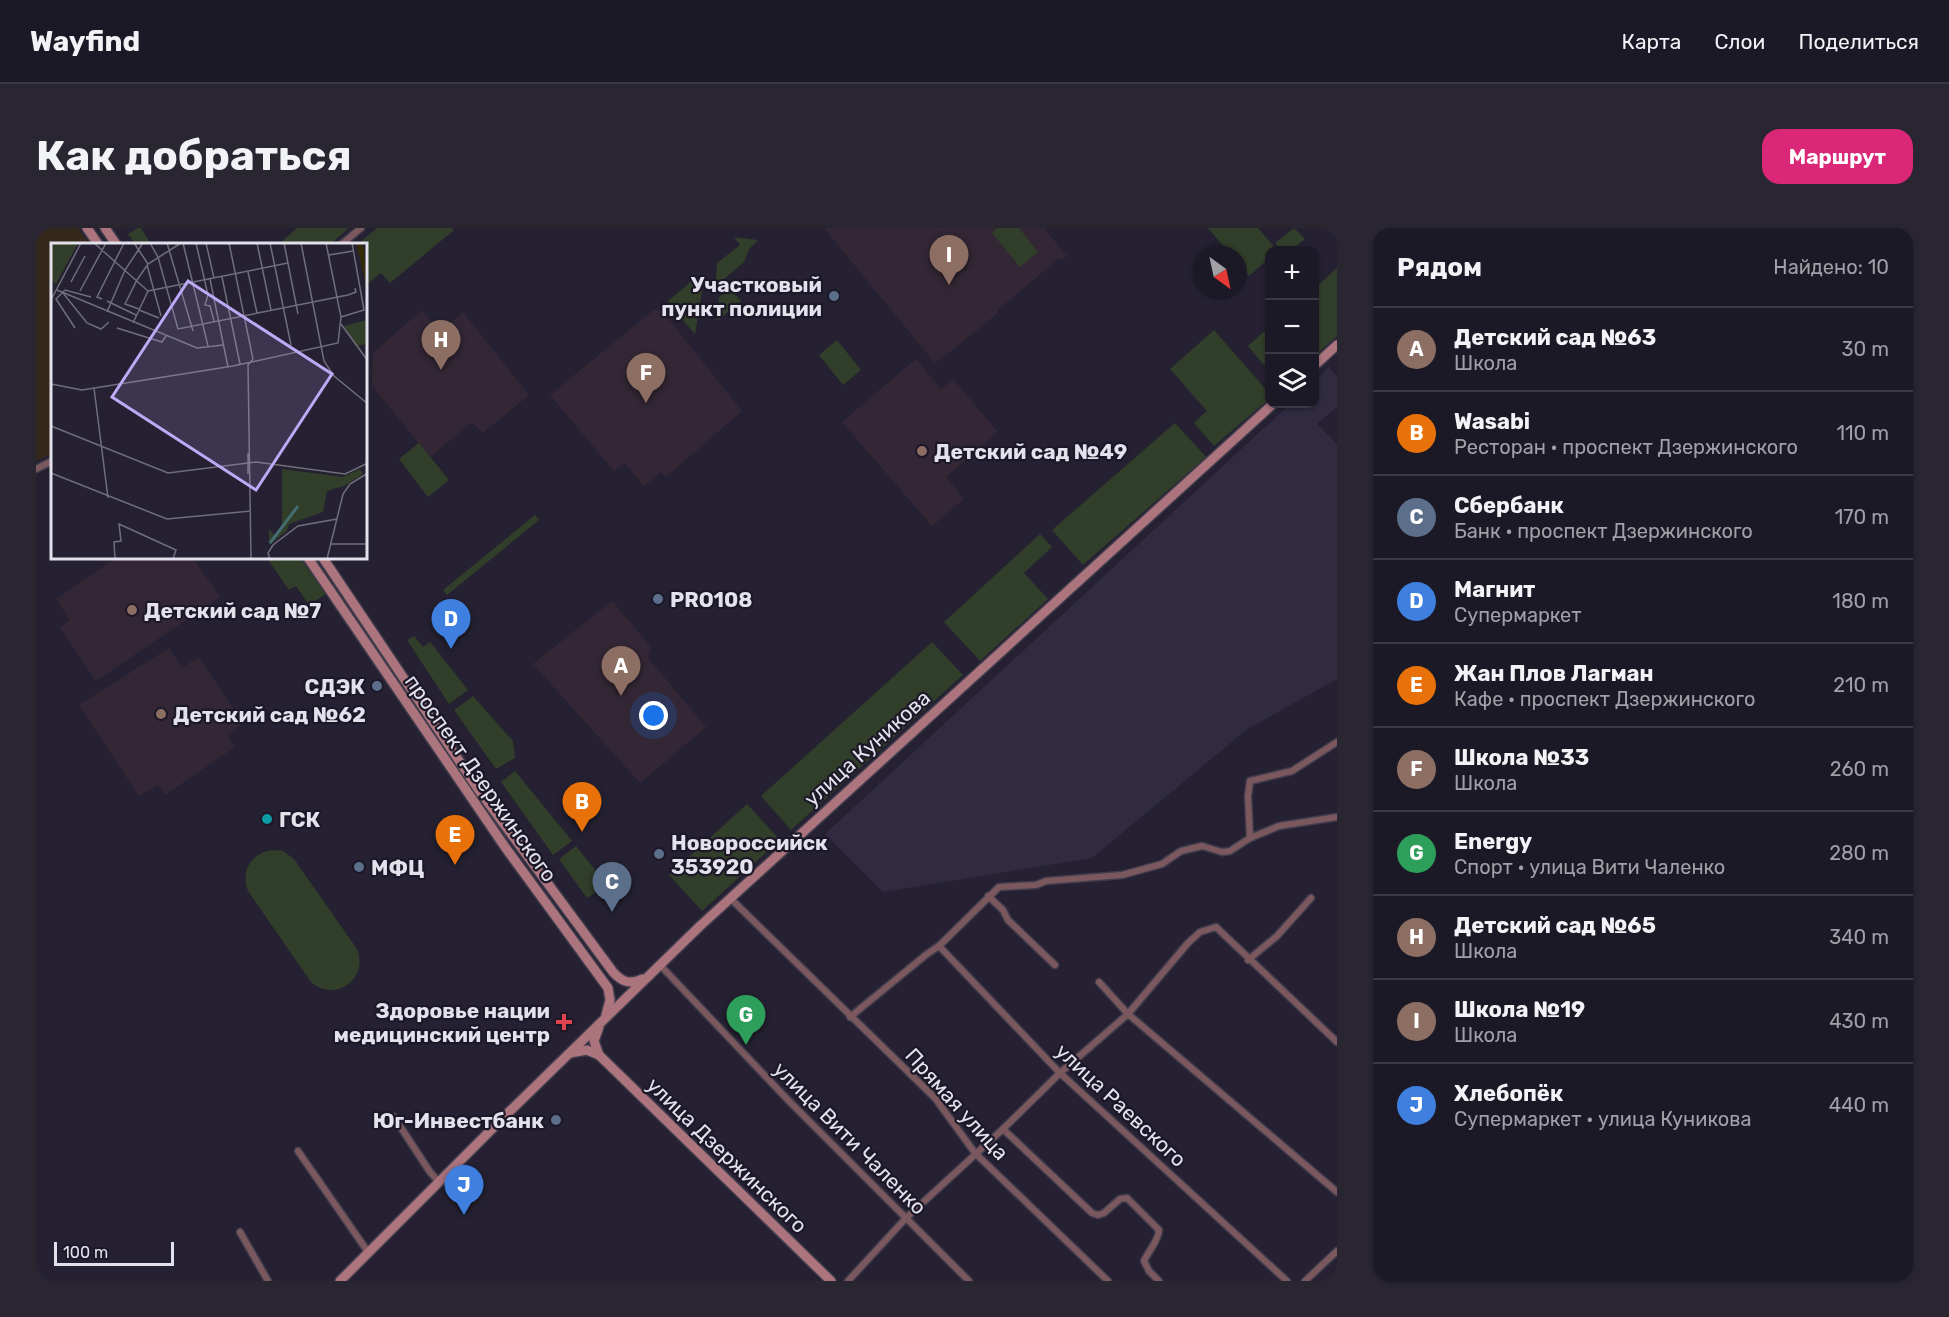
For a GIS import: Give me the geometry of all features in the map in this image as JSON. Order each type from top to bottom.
[{"type":"street","points":[[87,228],[97,243]]},
{"type":"street","points":[[105,228],[115,243]]},
{"type":"street","points":[[343,243],[362,228]]},
{"type":"street","points":[[1319,361],[1337,345]]},
{"type":"street","name":"улица Куникова","points":[[340,1281],[659,964],[1269,408]]},
{"type":"street","points":[[36,468],[51,461]]},
{"type":"street","name":"проспект Дзержинского","points":[[309,560],[469,795],[608,988]]},
{"type":"street","name":"проспект Дзержинского","points":[[324,560],[478,789],[619,979]]},
{"type":"street","points":[[1250,838],[1248,796],[1250,781],[1292,771],[1337,742]]},
{"type":"street","points":[[469,795],[478,789]]},
{"type":"street","points":[[850,1017],[939,946],[999,887],[1122,875],[1162,864],[1181,851],[1203,846],[1222,852],[1230,851],[1250,838],[1279,826],[1337,817]]},
{"type":"street","points":[[988,896],[1003,910],[1008,920],[1055,965]]},
{"type":"street","name":"Прямая улица","points":[[730,898],[934,1098],[975,1153],[1108,1281]]},
{"type":"street","points":[[1248,960],[1277,936],[1311,898]]},
{"type":"street","points":[[848,1281],[906,1218],[1060,1073],[1128,1014],[1200,932],[1216,927],[1248,960],[1337,1042]]},
{"type":"street","name":"улица Раевского","points":[[939,946],[1060,1073],[1287,1281]]},
{"type":"street","name":"улица Вити Чаленко","points":[[659,964],[737,1048],[969,1281]]},
{"type":"street","points":[[619,979],[631,983],[647,977]]},
{"type":"street","points":[[619,979],[625,997]]},
{"type":"street","points":[[1100,982],[1128,1014],[1337,1192]]},
{"type":"street","points":[[608,988],[625,997]]},
{"type":"street","points":[[599,1055],[595,1048],[594,1037],[603,1021],[610,1000],[608,988]]},
{"type":"street","points":[[568,1054],[587,1050],[599,1055]]},
{"type":"street","name":"улица Дзержинского","points":[[599,1055],[831,1281]]},
{"type":"street","points":[[394,1117],[439,1182]]},
{"type":"street","points":[[1003,1129],[1092,1212],[1098,1215],[1104,1213],[1120,1199],[1127,1198],[1159,1230],[1158,1238],[1144,1261],[1149,1271],[1159,1281]]},
{"type":"street","points":[[298,1151],[369,1252]]},
{"type":"street","points":[[240,1232],[268,1281]]},
{"type":"street","points":[[1305,1281],[1337,1251]]},
{"type":"shaded area","points":[[36,228],[78,228],[88,243],[51,243],[51,454],[36,461]]},
{"type":"shaded area","points":[[824,228],[1044,228],[1067,256],[1061,260],[1058,259],[998,310],[998,313],[940,360],[934,362]]},
{"type":"shaded area","points":[[655,309],[663,312],[742,411],[666,477],[661,472],[644,486],[625,463],[614,471],[550,395]]},
{"type":"shaded area","points":[[422,310],[440,332],[463,312],[529,395],[483,433],[472,422],[430,457],[372,386],[373,353]]},
{"type":"shaded area","name":"Детский сад №49","points":[[916,359],[941,389],[953,379],[998,432],[946,477],[964,499],[932,526],[842,422]]},
{"type":"shaded area","points":[[1329,367],[1337,376],[1337,407],[1317,424],[1337,444],[1337,679],[1246,730],[1092,858],[883,892],[825,834],[1286,408],[1319,408],[1319,377]]},
{"type":"shaded area","name":"Детский сад №7","points":[[113,560],[194,560],[220,597],[96,681],[60,628],[70,620],[56,599]]},
{"type":"shaded area","points":[[612,601],[651,647],[648,658],[706,727],[640,783],[533,664]]},
{"type":"shaded area","name":"Детский сад №62","points":[[169,648],[182,668],[199,657],[243,723],[227,735],[235,747],[165,795],[158,785],[139,796],[79,705]]},
{"type":"green space","points":[[141,228],[150,243],[134,243],[128,234]]},
{"type":"green space","points":[[297,228],[349,228],[331,243],[280,243]]},
{"type":"green space","points":[[377,228],[452,228],[454,230],[390,283],[381,273],[368,283],[368,243],[359,243]]},
{"type":"green space","points":[[997,228],[1019,228],[1038,252],[1020,267],[992,233]]},
{"type":"green space","points":[[1208,228],[1258,228],[1274,246],[1265,246],[1265,262],[1249,276],[1247,274],[1247,246],[1223,246]]},
{"type":"green space","points":[[1294,228],[1305,239],[1296,246],[1278,246],[1275,243]]},
{"type":"green space","points":[[734,237],[758,240],[749,249],[744,262],[724,279],[727,285],[718,292],[715,291],[717,263],[740,245]]},
{"type":"green space","points":[[1337,268],[1337,336],[1319,352],[1319,300],[1319,284]]},
{"type":"green space","points":[[693,280],[702,291],[695,334],[667,302]]},
{"type":"green space","points":[[730,289],[741,301],[717,321],[719,297]]},
{"type":"green space","points":[[1214,330],[1265,388],[1265,402],[1214,446],[1194,423],[1207,411],[1170,369]]},
{"type":"green space","points":[[1265,331],[1265,366],[1248,346]]},
{"type":"green space","points":[[837,340],[861,370],[843,385],[819,355]]},
{"type":"green space","points":[[1175,423],[1206,457],[1083,565],[1052,530]]},
{"type":"green space","points":[[419,443],[449,480],[428,497],[399,459]]},
{"type":"green space","points":[[535,515],[539,520],[447,595],[443,590]]},
{"type":"green space","points":[[1040,534],[1052,547],[1024,573],[1048,599],[980,661],[944,622]]},
{"type":"green space","points":[[268,560],[301,560],[326,594],[309,605],[296,586],[289,590]]},
{"type":"green space","points":[[414,636],[423,647],[430,642],[468,690],[449,704],[407,640]]},
{"type":"green space","points":[[932,642],[963,675],[791,830],[761,796]]},
{"type":"green space","points":[[473,696],[513,741],[515,758],[496,769],[454,710]]},
{"type":"green space","points":[[515,771],[572,841],[553,855],[501,782]]},
{"type":"green space","points":[[747,804],[780,840],[702,911],[669,875]]},
{"type":"green space","points":[[576,846],[607,885],[587,898],[559,859]]},
{"type":"green space","points":[[272,850],[283,851],[294,859],[357,949],[358,970],[348,985],[330,990],[320,988],[311,982],[248,891],[245,877],[249,864],[258,855]]},
{"type":"place","name":"Школа №19","points":[[949,285]]},
{"type":"place","name":"Участковый пункт полиции","points":[[834,296]]},
{"type":"place","name":"Детский сад №65","points":[[441,370]]},
{"type":"place","name":"Школа №33","points":[[646,403]]},
{"type":"place","name":"Детский сад №49","points":[[922,451]]},
{"type":"place","name":"PRO108","points":[[658,599]]},
{"type":"place","name":"Детский сад №7","points":[[132,610]]},
{"type":"place","name":"Магнит","points":[[451,649]]},
{"type":"place","name":"СДЭК","points":[[377,686]]},
{"type":"place","name":"Детский сад №63","points":[[621,696]]},
{"type":"place","name":"Детский сад №62","points":[[161,714]]},
{"type":"place","name":"ГСК","points":[[267,819]]},
{"type":"place","name":"Wasabi","points":[[582,832]]},
{"type":"place","name":"Новороссийск 353920","points":[[659,854]]},
{"type":"place","name":"Жан Плов Лагман","points":[[455,865]]},
{"type":"place","name":"МФЦ","points":[[359,867]]},
{"type":"place","name":"Сбербанк","points":[[612,912]]},
{"type":"place","name":"Здоровье нации медицинский центр","points":[[564,1022]]},
{"type":"place","name":"Energy","points":[[746,1045]]},
{"type":"place","name":"Юг-Инвестбанк","points":[[556,1120]]},
{"type":"place","name":"Хлебопёк","points":[[464,1215]]}]
